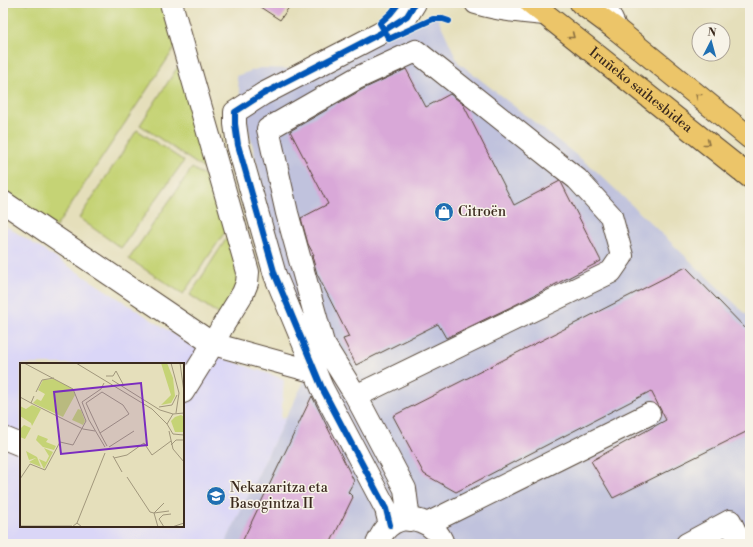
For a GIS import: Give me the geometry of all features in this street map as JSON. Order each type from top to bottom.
[{"type":"highway","points":[[581,3],[616,29],[750,138]]},
{"type":"highway","name":"Iruñeko saihesbidea","points":[[538,9],[750,177]]},
{"type":"street","points":[[171,3],[248,272],[247,283],[243,293],[184,390]]},
{"type":"street","points":[[415,3],[407,16],[379,34],[263,94],[235,112],[235,124],[238,145],[275,275],[322,388],[386,509],[408,523],[434,529],[441,538],[443,544]]},
{"type":"street","points":[[476,3],[523,12],[538,9]]},
{"type":"street","points":[[604,3],[616,29]]},
{"type":"street","points":[[356,396],[611,272],[622,256],[611,216],[577,180],[416,50],[357,78],[268,129],[287,213],[323,343],[356,396],[405,489],[408,523]]},
{"type":"street","points":[[3,202],[213,344],[315,372]]},
{"type":"street","points":[[377,544],[381,534],[649,414]]},
{"type":"street","points":[[3,439],[4,438],[20,445]]},
{"type":"street","points":[[687,544],[730,521],[741,544]]},
{"type":"shaded area","points":[[437,16],[458,62],[595,170],[750,318],[750,544],[225,544],[307,376],[236,76],[260,68],[296,69]]},
{"type":"shaded area","points":[[3,224],[197,349],[284,379],[281,419],[286,417],[225,544],[3,544]]},
{"type":"green space","points":[[3,3],[165,3],[176,46],[56,227],[3,191]]},
{"type":"green space","points":[[181,62],[213,175],[140,125]]},
{"type":"green space","points":[[137,130],[184,161],[121,248],[79,218]]},
{"type":"green space","points":[[192,168],[216,183],[229,226],[183,294],[129,259]]},
{"type":"green space","points":[[230,233],[242,278],[220,315],[190,295]]},
{"type":"building","points":[[254,3],[292,3],[280,20]]},
{"type":"building","name":"Citroën","points":[[406,69],[426,107],[450,94],[463,104],[514,205],[560,181],[601,261],[446,338],[438,324],[356,365],[343,339],[349,337],[317,274],[312,256],[314,255],[308,244],[301,218],[328,204],[290,131],[363,89]]},
{"type":"building","points":[[686,267],[750,333],[750,430],[613,498],[591,461],[666,420],[651,391],[456,492],[424,474],[393,416]]},
{"type":"building","points":[[312,396],[354,481],[348,492],[353,497],[330,544],[241,544]]},
{"type":"cycle path","points":[[399,3],[380,23],[389,39],[433,19],[443,19],[449,21]]},
{"type":"cycle path","points":[[390,525],[386,509],[322,388],[275,275],[238,145],[235,112],[263,94],[379,34],[407,16],[415,3]]},
{"type":"place","name":"Citroën","points":[[444,212]]},
{"type":"place","name":"Nekazaritza eta Basogintza II","points":[[216,496]]}]
